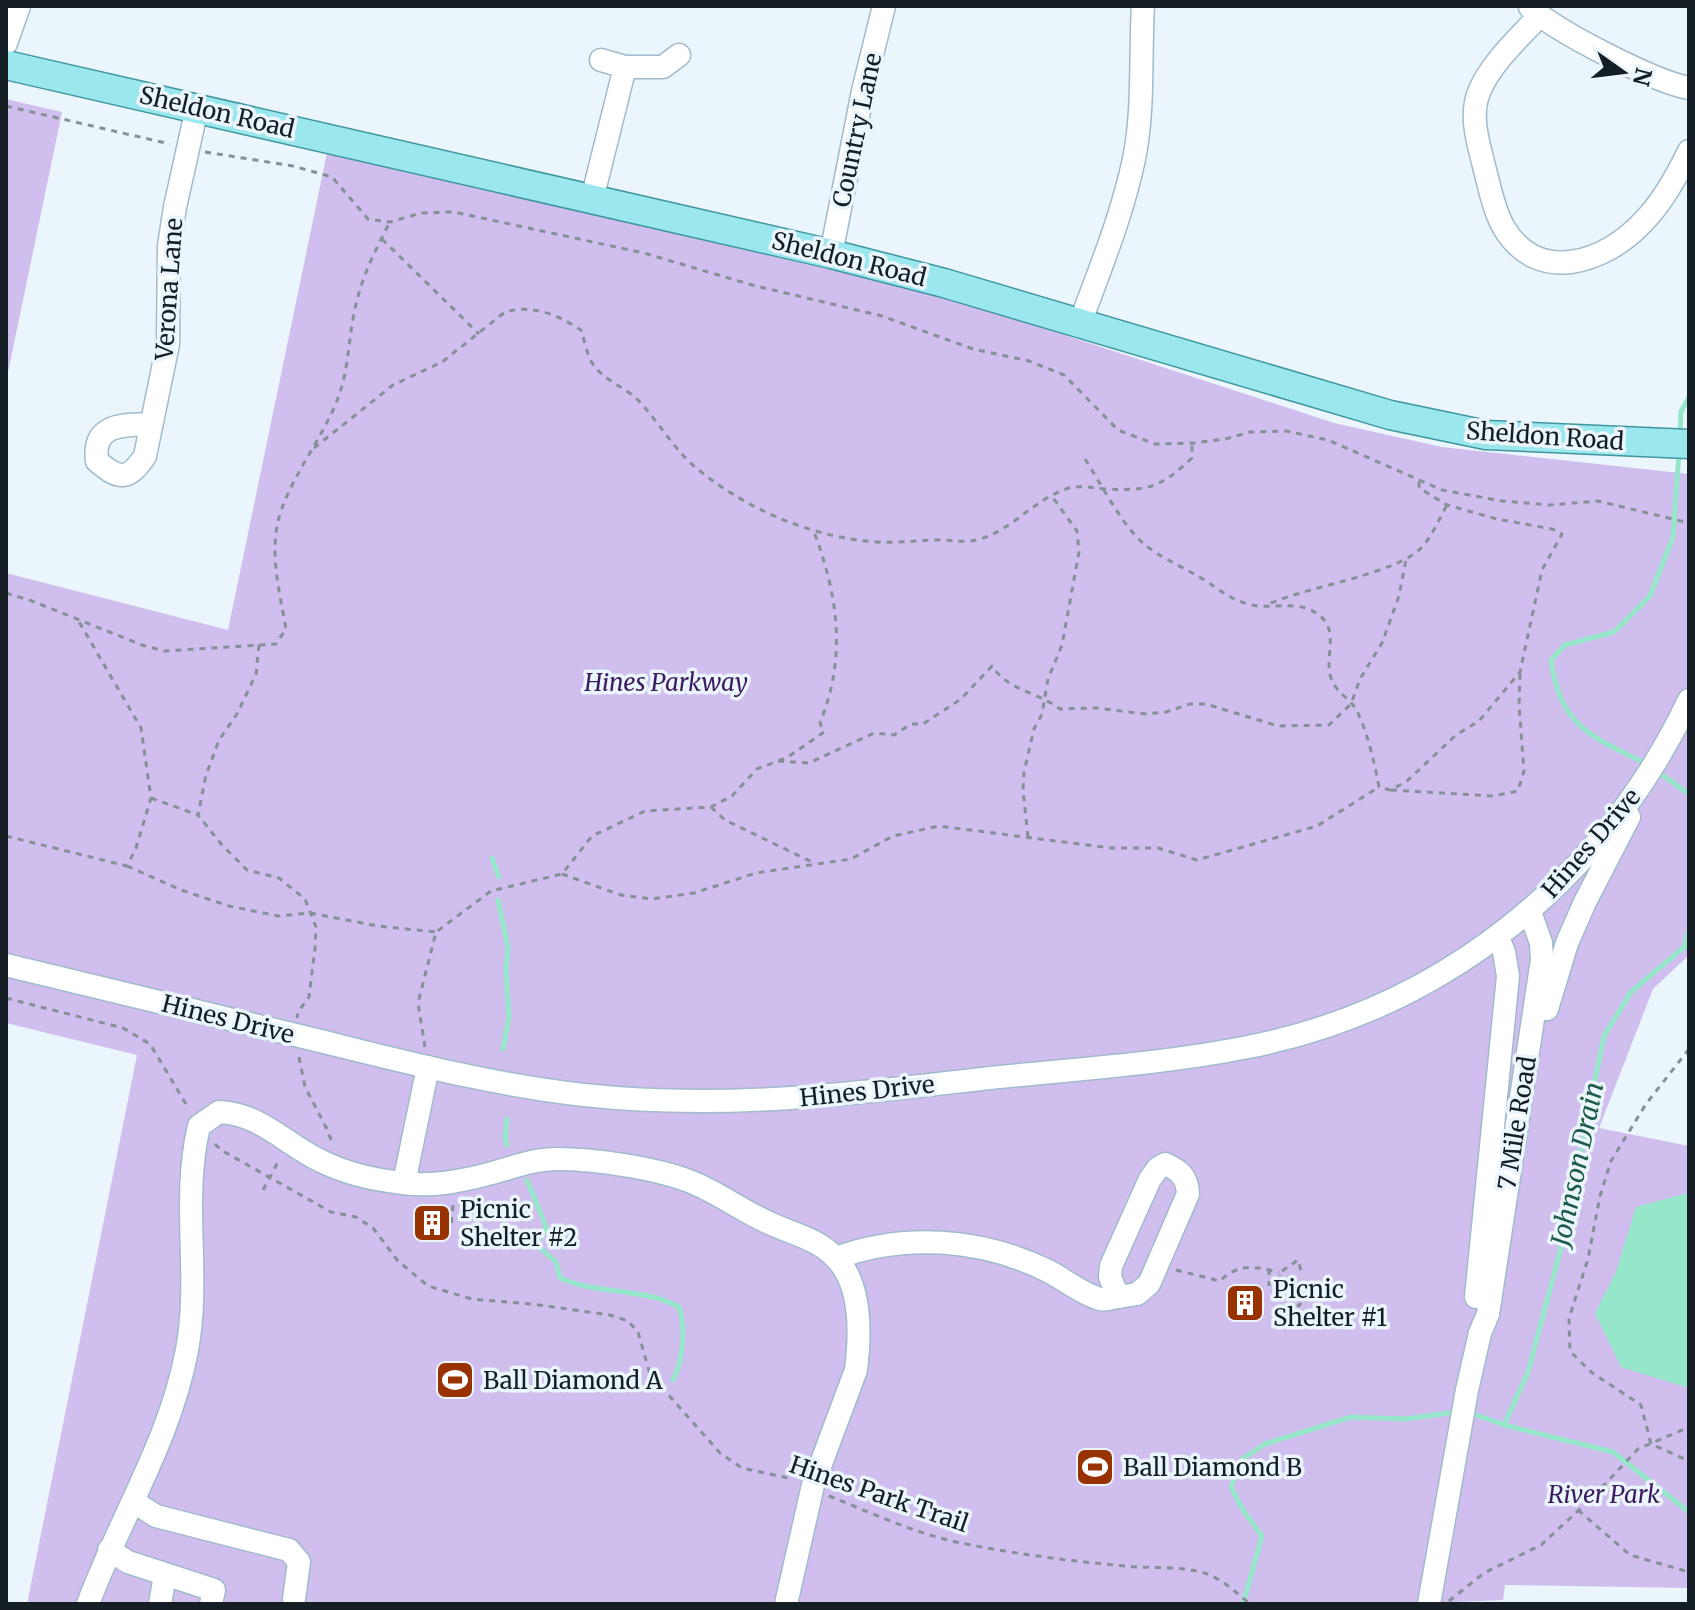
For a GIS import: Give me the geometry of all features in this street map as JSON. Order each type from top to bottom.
[{"type":"main road","name":"Sheldon Road","points":[[6,65],[831,254],[1080,323],[1390,415],[1446,428],[1515,437],[1680,444]]},
{"type":"street","points":[[6,43],[19,6]]},
{"type":"street","name":"Country Lane","points":[[831,254],[863,91],[884,6]]},
{"type":"street","points":[[1080,323],[1118,217],[1134,159],[1139,121],[1143,6]]},
{"type":"street","points":[[1689,88],[1618,59],[1534,11],[1480,90],[1475,117],[1477,137],[1499,218],[1526,253],[1547,261],[1578,262],[1614,246],[1641,225],[1656,208],[1689,151]]},
{"type":"street","points":[[601,60],[625,67],[663,67],[679,55]]},
{"type":"street","points":[[592,199],[625,67]]},
{"type":"street","name":"Verona Lane","points":[[151,424],[168,344],[169,246],[197,108]]},
{"type":"street","points":[[1516,1130],[1553,984],[1567,943],[1644,783],[1689,700]]},
{"type":"street","name":"Hines Drive","points":[[6,965],[503,1083],[583,1095],[650,1100],[729,1102],[840,1095],[1218,1052],[1291,1037],[1368,1011],[1433,978],[1498,938],[1530,912],[1578,865],[1644,783]]},
{"type":"street","name":"7 Mile Road","points":[[1429,1604],[1467,1390],[1480,1333],[1488,1314],[1542,960],[1541,943],[1530,912]]},
{"type":"street","name":"7 Mile Road","points":[[1480,1333],[1475,1315],[1508,976],[1498,938]]},
{"type":"street","points":[[404,1183],[428,1067]]},
{"type":"street","points":[[88,1604],[109,1550],[165,1431],[178,1392],[188,1346],[192,1291],[189,1184],[192,1156],[199,1126],[219,1112],[247,1116],[289,1142],[357,1176],[404,1183],[429,1185],[469,1178],[530,1161],[555,1159],[615,1164],[687,1180],[740,1205],[762,1220],[826,1246],[843,1267],[853,1293],[858,1351],[856,1370],[813,1485],[784,1602]]},
{"type":"street","points":[[836,1258],[867,1246],[908,1241],[947,1243],[985,1249],[1044,1269],[1102,1300],[1137,1294],[1149,1284],[1188,1194],[1188,1180],[1178,1170],[1165,1164],[1150,1179],[1111,1266],[1110,1277],[1118,1297]]},
{"type":"street","points":[[134,1502],[156,1516],[289,1550],[299,1562],[294,1599]]},
{"type":"street","points":[[109,1550],[128,1562],[214,1590],[211,1604]]},
{"type":"street","points":[[155,1571],[160,1604]]},
{"type":"path","points":[[6,106],[188,148],[293,166],[332,177],[368,219],[390,222],[421,213],[454,212],[644,253],[752,285],[882,316],[973,349],[1029,361],[1064,375],[1118,430],[1155,444],[1193,443],[1250,432],[1286,431],[1328,440],[1442,490],[1502,501],[1549,505],[1598,501],[1689,523]]},
{"type":"path","points":[[6,593],[164,651],[276,644],[286,629],[274,554],[277,523],[338,398],[349,360],[353,320],[365,270],[390,222]]},
{"type":"path","points":[[381,238],[479,334]]},
{"type":"path","points":[[314,448],[393,385],[442,362],[505,312],[517,309],[535,309],[564,319],[581,330],[590,361],[607,378],[636,398],[691,464],[755,508],[813,529],[873,542],[962,542],[981,539],[1004,528],[1051,495],[1079,485],[1105,489],[1157,486],[1192,458],[1193,443]]},
{"type":"path","points":[[1085,459],[1130,528],[1155,552],[1210,583],[1230,599],[1253,606],[1286,604],[1304,607],[1319,615],[1328,625],[1330,677],[1356,708],[1379,787]]},
{"type":"path","points":[[1379,787],[1493,796],[1518,791],[1524,771],[1520,672],[1542,570],[1562,534],[1552,529],[1497,519],[1447,505],[1419,488],[1419,480]]},
{"type":"path","points":[[1029,838],[1024,772],[1030,742],[1046,698],[1048,679],[1062,645],[1079,552],[1077,531],[1051,495]]},
{"type":"path","points":[[1265,606],[1304,591],[1400,565],[1422,548],[1447,505]]},
{"type":"path","points":[[562,874],[592,836],[645,811],[711,807],[732,796],[757,769],[788,757],[824,732],[820,723],[831,696],[837,653],[836,605],[824,557],[813,529]]},
{"type":"path","points":[[778,761],[809,763],[874,733],[894,735],[911,724],[923,724],[961,699],[992,666],[1001,680],[1046,698],[1060,709],[1096,708],[1146,714],[1166,712],[1190,704],[1206,704],[1278,726],[1329,725],[1351,704],[1360,679],[1382,643],[1399,596],[1406,560]]},
{"type":"path","points":[[78,620],[141,728],[151,798],[136,848],[127,866]]},
{"type":"path","points":[[198,815],[206,775],[219,740],[237,714],[256,674],[259,645]]},
{"type":"path","points":[[1390,790],[1406,782],[1456,735],[1479,721],[1520,672]]},
{"type":"path","points":[[428,1067],[418,1003],[436,932],[491,891],[562,874],[621,895],[652,899],[694,893],[756,873],[851,859],[893,836],[939,826],[1110,848],[1158,848],[1197,860],[1317,826],[1379,787]]},
{"type":"path","points":[[151,798],[198,815],[247,870],[279,878],[305,899],[316,927],[309,997],[298,1012],[294,1035],[305,1087],[328,1131],[340,1169]]},
{"type":"path","points":[[711,807],[725,820],[813,863]]},
{"type":"path","points":[[6,836],[127,866],[181,890],[229,906],[278,916],[310,913],[378,926],[436,932]]},
{"type":"path","name":"Hines Park Trail","points":[[6,998],[123,1028],[150,1044],[199,1126],[221,1150],[331,1212],[356,1217],[373,1228],[398,1261],[428,1286],[472,1299],[610,1315],[628,1321],[638,1332],[650,1374],[720,1453],[742,1468],[813,1485],[828,1496],[957,1542],[1113,1565],[1184,1569],[1208,1575],[1228,1585],[1250,1604]]},
{"type":"path","points":[[1651,1444],[1641,1405],[1591,1372],[1570,1351],[1569,1318],[1588,1259],[1600,1196],[1611,1161],[1646,1104],[1689,1049]]},
{"type":"path","points":[[263,1190],[289,1142]]},
{"type":"path","points":[[443,1226],[451,1227],[453,1205],[469,1206],[469,1178]]},
{"type":"path","points":[[1279,1273],[1298,1260],[1301,1271]]},
{"type":"path","points":[[1158,1262],[1185,1274],[1220,1281],[1236,1270],[1250,1266],[1279,1273]]},
{"type":"path","points":[[1269,1269],[1269,1286]]},
{"type":"path","points":[[1279,1273],[1289,1300],[1299,1306],[1301,1303]]},
{"type":"path","points":[[1220,1281],[1220,1288]]},
{"type":"path","points":[[1282,1285],[1294,1289]]},
{"type":"path","points":[[1446,1604],[1484,1573],[1541,1545],[1634,1454],[1689,1427]]},
{"type":"path","points":[[1651,1444],[1689,1461]]},
{"type":"path","points":[[1578,1510],[1630,1555],[1689,1572]]},
{"type":"green space","points":[[6,99],[62,112],[6,382]]},
{"type":"green space","name":"Hines Parkway","points":[[327,153],[948,297],[1334,423],[1442,447],[1689,474],[1689,955],[1653,989],[1599,1128],[1689,1146],[1689,1588],[1505,1585],[1503,1600],[1406,1604],[27,1604],[137,1055],[6,1023],[6,573],[228,630]]},
{"type":"shaded area","points":[[1689,1195],[1689,1388],[1621,1367],[1595,1313],[1616,1272],[1636,1207]]},
{"type":"waterway","name":"Johnson Drain","points":[[1680,434],[1681,412],[1689,397]]},
{"type":"waterway","name":"Johnson Drain","points":[[1646,764],[1581,727],[1562,701],[1551,660],[1565,645],[1614,632],[1650,596],[1673,537],[1679,452]]},
{"type":"waterway","name":"Johnson Drain","points":[[1658,772],[1689,794]]},
{"type":"waterway","points":[[492,858],[499,877]]},
{"type":"waterway","points":[[498,900],[508,948],[509,1017],[503,1049]]},
{"type":"waterway","name":"Johnson Drain","points":[[1504,1425],[1528,1372],[1560,1252],[1604,1036],[1631,992],[1684,947],[1689,929]]},
{"type":"waterway","points":[[507,1119],[507,1145]]},
{"type":"waterway","points":[[527,1180],[546,1229],[538,1241],[539,1247],[556,1262],[560,1278],[590,1287],[651,1296],[679,1307],[682,1344],[673,1380]]},
{"type":"waterway","points":[[1243,1604],[1262,1536],[1231,1487],[1241,1460],[1265,1444],[1351,1417],[1405,1419],[1457,1412]]},
{"type":"waterway","points":[[1471,1413],[1504,1425],[1613,1452],[1689,1512]]},
{"type":"place","name":"Picnic Shelter #2","points":[[432,1223]]},
{"type":"place","name":"Picnic Shelter #1","points":[[1245,1303]]},
{"type":"place","name":"Ball Diamond A","points":[[455,1380]]},
{"type":"place","name":"Ball Diamond B","points":[[1095,1467]]},
{"type":"park label","name":"River Park","points":[[1604,1494]]}]
